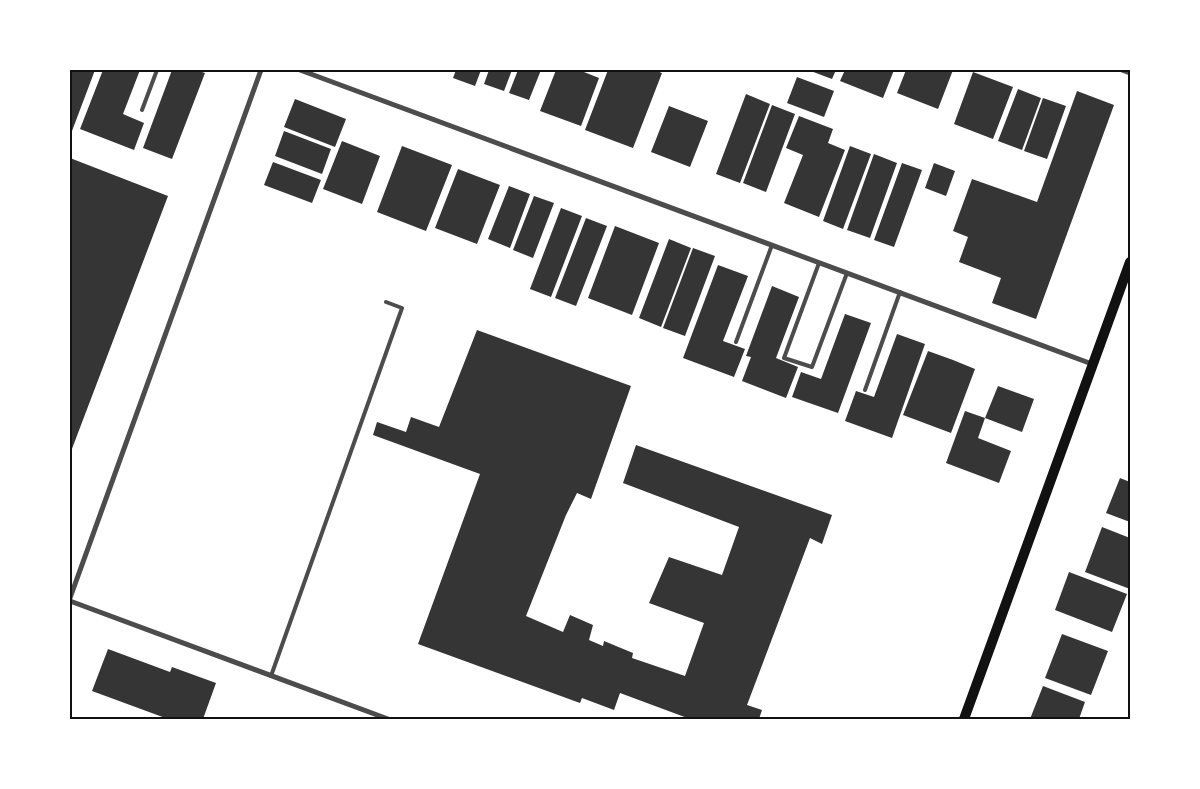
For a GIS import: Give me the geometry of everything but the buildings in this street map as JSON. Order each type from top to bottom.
[{"type":"main road","points":[[964,719],[1130,262]]},
{"type":"street","points":[[261,70],[70,599],[388,719]]},
{"type":"street","points":[[300,70],[1092,364]]},
{"type":"street","points":[[1122,70],[1130,73]]},
{"type":"lane","points":[[142,110],[157,70]]},
{"type":"lane","points":[[736,342],[772,245]]},
{"type":"lane","points":[[820,262],[784,358],[812,368],[848,273]]},
{"type":"lane","points":[[865,390],[900,292]]},
{"type":"lane","points":[[271,676],[402,308],[386,302]]}]
